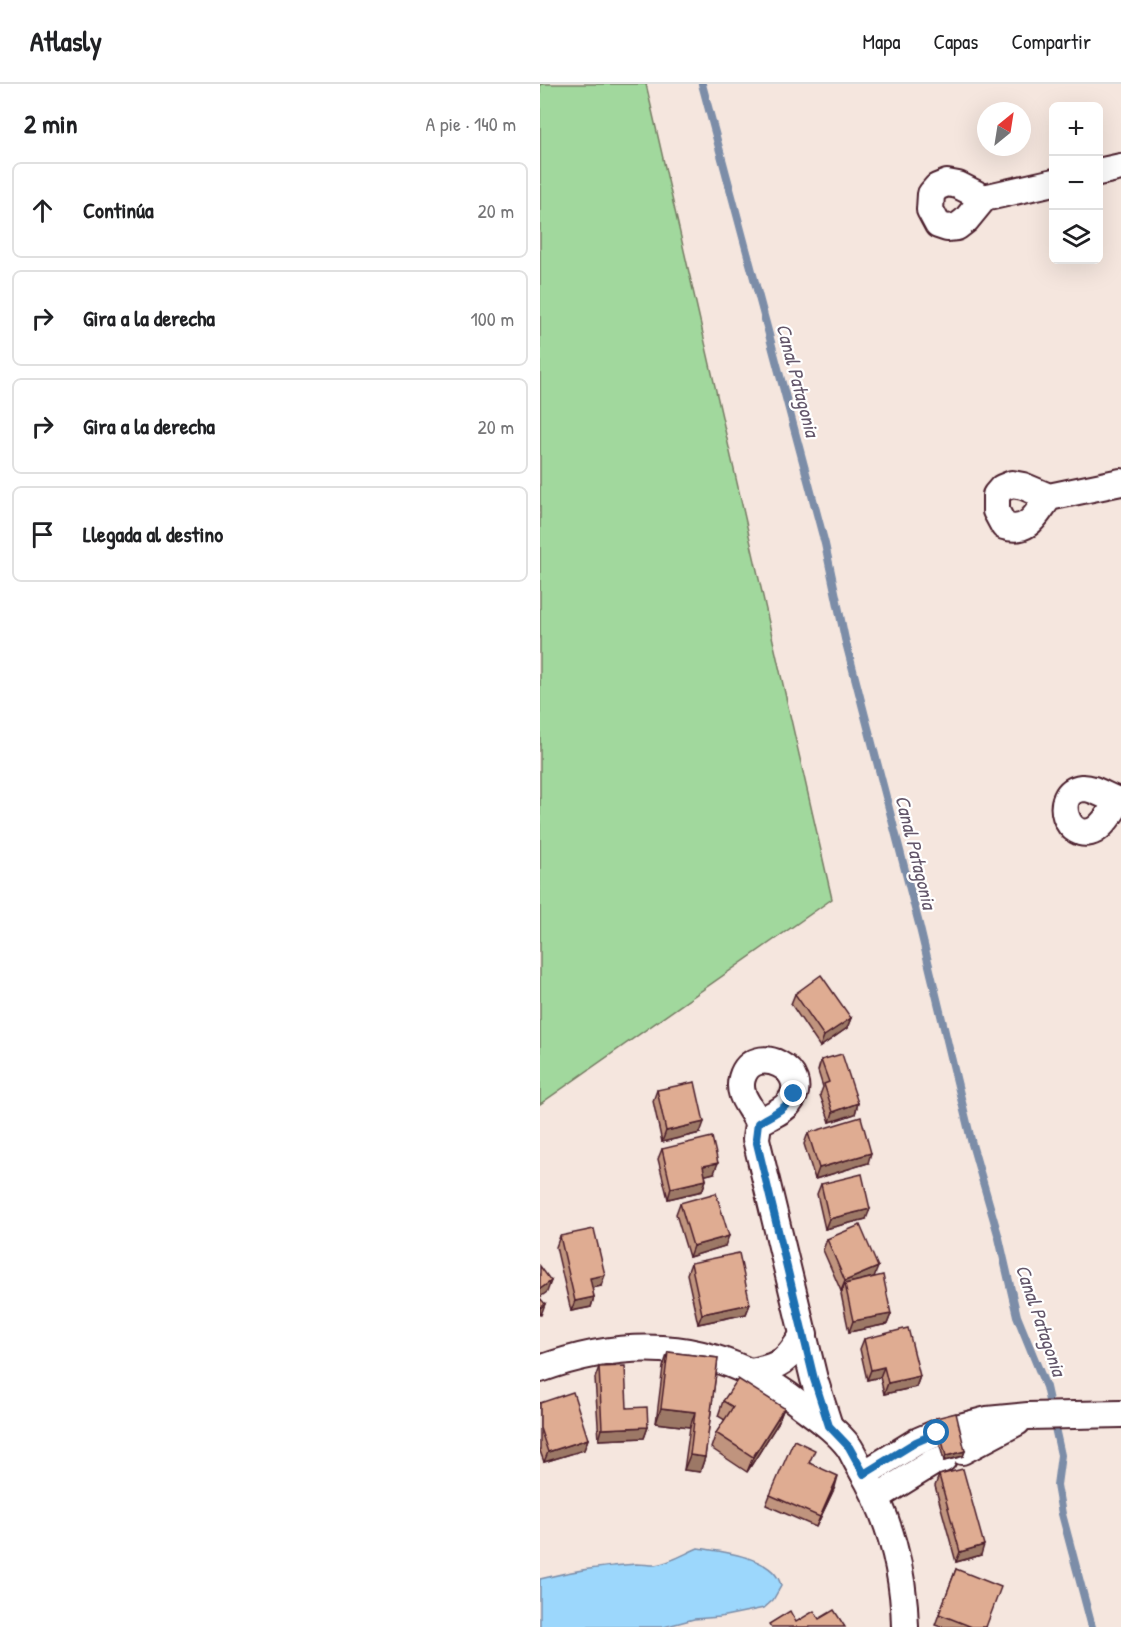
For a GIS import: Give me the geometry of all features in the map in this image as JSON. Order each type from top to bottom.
[{"type":"street","points":[[1103,171],[1121,167]]},
{"type":"street","points":[[984,198],[1049,183]]},
{"type":"street","points":[[1049,497],[1121,482]]},
{"type":"street","points":[[758,1123],[756,1139],[814,1379],[829,1426]]},
{"type":"street","points":[[751,1372],[773,1368],[784,1361],[804,1334]]},
{"type":"street","points":[[540,1369],[592,1353],[625,1348],[655,1348],[709,1356],[751,1372],[786,1393],[829,1426],[849,1447],[877,1497],[894,1547],[901,1621]]},
{"type":"street","points":[[864,1474],[916,1442],[950,1443],[1028,1416],[1111,1414]]},
{"type":"street","points":[[877,1497],[932,1463],[950,1443]]},
{"type":"green space","points":[[540,84],[646,84],[832,899],[540,1104]]},
{"type":"water","points":[[698,1548],[734,1554],[759,1562],[777,1576],[781,1586],[773,1600],[764,1608],[720,1617],[694,1619],[664,1627],[540,1627],[540,1579],[600,1568],[661,1564]]},
{"type":"building","points":[[821,975],[851,1018],[824,1036],[795,994]]},
{"type":"building","points":[[842,1054],[858,1103],[833,1112],[824,1084],[829,1082],[821,1060]]},
{"type":"building","points":[[695,1082],[704,1122],[666,1131],[657,1090]]},
{"type":"building","points":[[861,1117],[871,1153],[819,1168],[808,1133]]},
{"type":"building","points":[[712,1137],[718,1163],[703,1166],[706,1180],[671,1188],[662,1149]]},
{"type":"building","points":[[862,1174],[870,1209],[829,1219],[821,1184]]},
{"type":"building","points":[[716,1193],[729,1236],[693,1246],[680,1203]]},
{"type":"building","points":[[860,1225],[878,1267],[845,1281],[827,1239]]},
{"type":"building","points":[[594,1229],[605,1275],[590,1278],[594,1297],[575,1301],[560,1236]]},
{"type":"building","points":[[739,1253],[750,1304],[702,1314],[691,1263]]},
{"type":"building","points":[[540,1266],[551,1281],[540,1289]]},
{"type":"building","points":[[883,1275],[891,1314],[853,1321],[845,1284]]},
{"type":"building","points":[[540,1298],[545,1304],[540,1308]]},
{"type":"building","points":[[908,1328],[920,1376],[888,1383],[884,1367],[871,1370],[864,1339]]},
{"type":"building","points":[[668,1352],[718,1358],[705,1457],[690,1455],[695,1412],[661,1408]]},
{"type":"building","points":[[625,1366],[627,1408],[647,1407],[648,1427],[602,1429],[599,1367]]},
{"type":"building","points":[[738,1379],[784,1408],[753,1457],[716,1433],[733,1407],[723,1401]]},
{"type":"building","points":[[573,1392],[588,1439],[548,1452],[540,1428],[540,1403]]},
{"type":"building","points":[[956,1413],[965,1451],[946,1456],[936,1418]]},
{"type":"building","points":[[794,1440],[815,1450],[809,1463],[838,1476],[820,1517],[770,1495]]},
{"type":"building","points":[[963,1469],[984,1545],[960,1552],[939,1475]]},
{"type":"building","points":[[956,1569],[1001,1587],[986,1627],[972,1627],[939,1614]]},
{"type":"building","points":[[834,1610],[845,1627],[771,1627],[769,1624],[790,1611],[796,1622],[814,1611],[819,1619]]},
{"type":"waterway","name":"Canal Patagonia","points":[[702,84],[825,544],[845,639],[1017,1316],[1046,1387],[1061,1455],[1057,1485],[1062,1514],[1092,1627]]},
{"type":"route","points":[[794,1094],[789,1103],[758,1123],[756,1139],[814,1379],[829,1426],[849,1447],[864,1474],[916,1442],[937,1433]]}]
